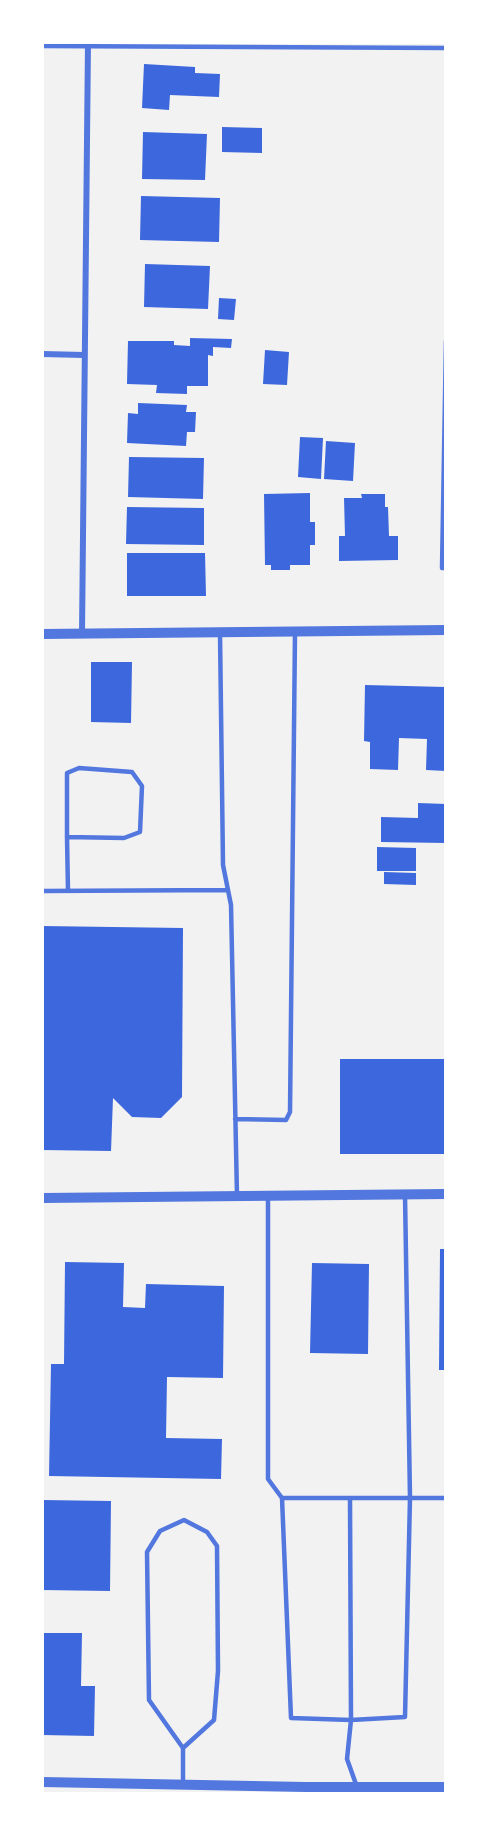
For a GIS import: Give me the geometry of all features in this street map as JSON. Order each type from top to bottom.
[{"type":"street","points":[[82,634],[88,44]]},
{"type":"street","points":[[42,354],[84,355]]},
{"type":"street","points":[[42,634],[446,630]]},
{"type":"street","points":[[42,1198],[446,1194]]},
{"type":"street","points":[[42,1782],[98,1782],[168,1790],[183,1786],[357,1791],[446,1787]]},
{"type":"lane","points":[[42,45],[446,48]]},
{"type":"lane","points":[[446,341],[442,568],[446,568]]},
{"type":"lane","points":[[220,632],[223,865],[231,905],[237,1196]]},
{"type":"lane","points":[[235,1119],[286,1119],[290,1112],[295,632]]},
{"type":"lane","points":[[67,837],[124,838],[140,832],[142,786],[132,772],[79,768],[67,773],[67,837],[68,891]]},
{"type":"lane","points":[[42,891],[228,890]]},
{"type":"lane","points":[[268,1196],[267,1479],[282,1498],[291,1718],[351,1720],[405,1717],[411,1498],[405,1195]]},
{"type":"lane","points":[[282,1498],[446,1498]]},
{"type":"lane","points":[[350,1499],[351,1720],[347,1759],[357,1791]]},
{"type":"lane","points":[[183,1748],[214,1720],[218,1671],[217,1546],[207,1532],[184,1520],[160,1531],[147,1552],[148,1700],[183,1748],[183,1786]]},
{"type":"lane","points":[[98,1782],[99,1794]]},
{"type":"building","points":[[144,64],[195,67],[195,73],[220,74],[219,97],[170,95],[169,110],[142,108]]},
{"type":"building","points":[[222,127],[262,128],[262,153],[222,152]]},
{"type":"building","points":[[143,132],[207,134],[205,180],[142,179]]},
{"type":"building","points":[[141,196],[220,198],[219,242],[140,240]]},
{"type":"building","points":[[145,264],[210,266],[208,309],[144,307]]},
{"type":"building","points":[[219,298],[236,299],[234,320],[218,319]]},
{"type":"building","points":[[190,338],[232,339],[231,348],[213,347],[213,356],[208,355],[208,386],[187,386],[187,394],[156,393],[157,385],[127,384],[128,341],[174,341],[174,345],[190,346]]},
{"type":"building","points":[[265,350],[289,352],[287,385],[263,384]]},
{"type":"building","points":[[138,403],[187,405],[186,412],[196,412],[195,432],[187,432],[186,446],[127,443],[128,413],[138,414]]},
{"type":"building","points":[[300,437],[323,438],[321,479],[298,477]]},
{"type":"building","points":[[326,441],[355,443],[353,481],[324,479]]},
{"type":"building","points":[[129,457],[204,458],[203,499],[128,497]]},
{"type":"building","points":[[310,493],[310,522],[315,522],[315,545],[310,545],[310,565],[290,565],[290,570],[271,570],[271,565],[265,565],[264,494]]},
{"type":"building","points":[[361,494],[385,494],[389,536],[398,536],[398,560],[339,561],[339,536],[345,536],[344,498],[362,498]]},
{"type":"building","points":[[127,507],[204,508],[204,545],[126,544]]},
{"type":"building","points":[[127,553],[205,553],[206,596],[127,596]]},
{"type":"building","points":[[91,662],[132,662],[131,723],[91,722]]},
{"type":"building","points":[[365,685],[446,687],[446,771],[426,770],[427,739],[399,738],[398,770],[370,769],[370,742],[364,741]]},
{"type":"building","points":[[418,803],[446,804],[446,843],[381,842],[381,817],[418,818]]},
{"type":"building","points":[[377,847],[416,848],[416,871],[377,871]]},
{"type":"building","points":[[384,872],[416,873],[416,885],[384,884]]},
{"type":"building","points":[[42,926],[183,928],[182,1097],[161,1118],[132,1117],[113,1098],[111,1151],[42,1150]]},
{"type":"building","points":[[340,1059],[446,1059],[446,1154],[340,1154]]},
{"type":"building","points":[[440,1249],[446,1249],[446,1370],[439,1370]]},
{"type":"building","points":[[65,1262],[124,1263],[123,1307],[145,1308],[146,1284],[224,1286],[223,1378],[167,1377],[166,1438],[222,1439],[221,1479],[49,1476],[51,1364],[64,1364]]},
{"type":"building","points":[[312,1263],[369,1264],[368,1354],[310,1353]]},
{"type":"building","points":[[42,1500],[111,1501],[110,1591],[42,1590]]},
{"type":"building","points":[[42,1633],[82,1633],[81,1686],[95,1686],[94,1736],[42,1735]]}]
